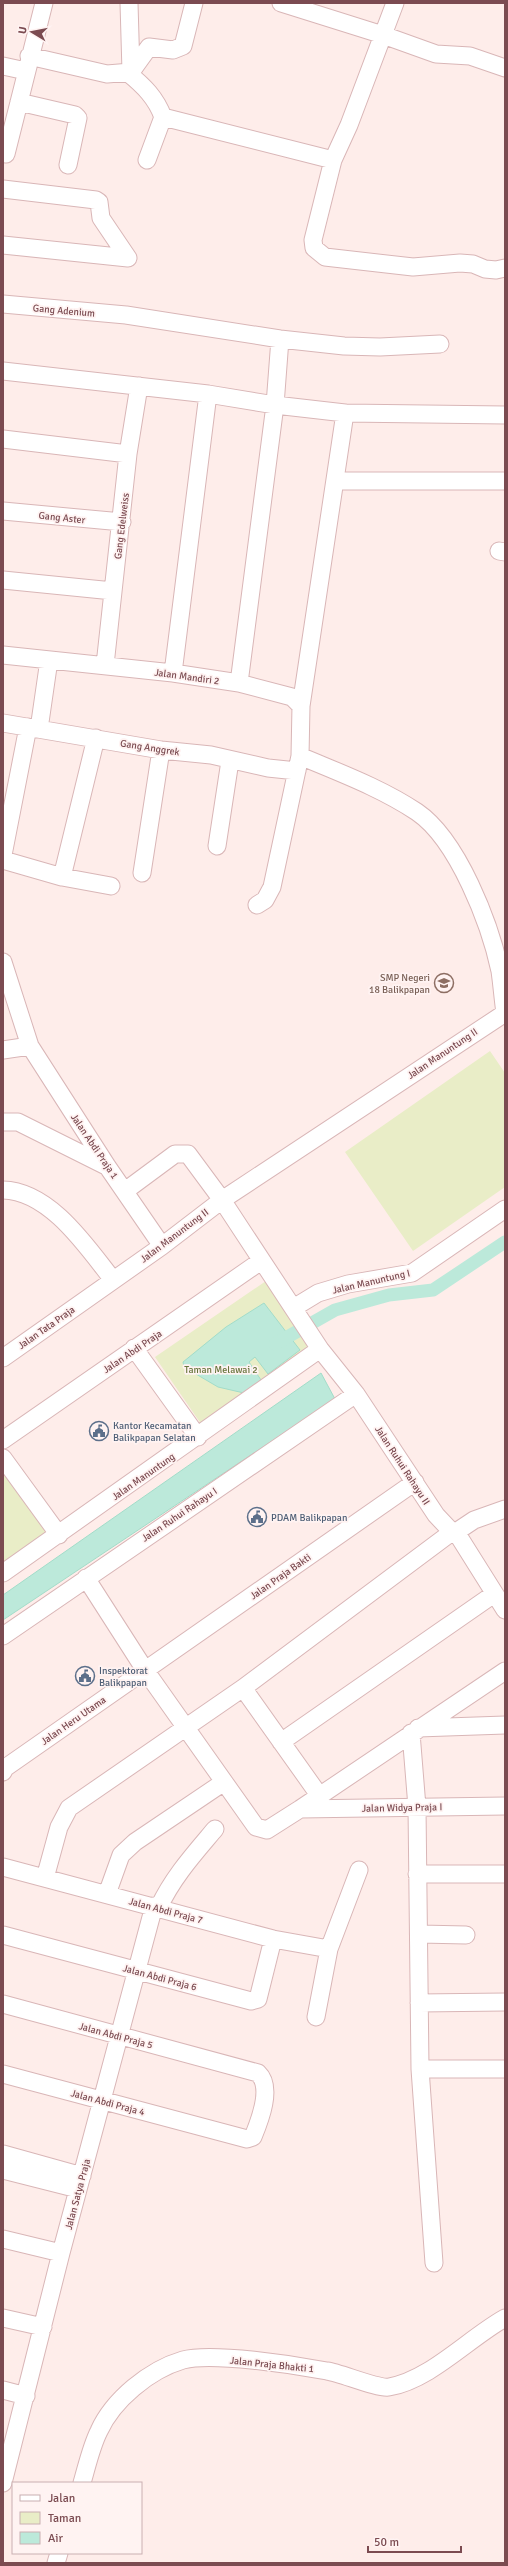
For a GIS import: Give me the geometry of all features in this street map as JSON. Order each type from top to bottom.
[{"type":"street","points":[[6,154],[44,3]]},
{"type":"street","points":[[130,3],[130,73],[158,103],[163,117],[147,160]]},
{"type":"street","points":[[130,73],[149,48],[173,50],[183,46],[194,3]]},
{"type":"street","points":[[281,3],[436,54],[470,56],[505,68]]},
{"type":"street","points":[[395,3],[334,160],[313,240],[314,248],[318,254],[325,258],[413,267],[460,263],[491,270],[505,268]]},
{"type":"street","points":[[3,66],[28,64],[107,74],[130,73]]},
{"type":"street","points":[[19,102],[75,115],[78,118],[68,165]]},
{"type":"street","points":[[163,117],[334,160]]},
{"type":"street","points":[[3,189],[96,200],[99,202],[101,218],[128,258],[3,245]]},
{"type":"street","name":"Gang Adenium","points":[[3,304],[126,315],[280,339],[373,347],[440,344]]},
{"type":"street","points":[[239,683],[275,405],[280,339]]},
{"type":"street","points":[[3,370],[208,394],[275,405],[345,413],[505,415]]},
{"type":"street","name":"Gang Edelweiss","points":[[106,665],[128,454],[138,386]]},
{"type":"street","points":[[173,673],[208,394]]},
{"type":"street","points":[[257,905],[265,900],[272,887],[298,763],[301,706],[345,413]]},
{"type":"street","points":[[3,439],[128,454]]},
{"type":"street","points":[[336,481],[505,481]]},
{"type":"street","name":"Gang Aster","points":[[3,511],[122,522]]},
{"type":"street","points":[[3,580],[113,591]]},
{"type":"street","name":"Jalan Mandiri 2","points":[[3,655],[106,665],[239,683],[292,697],[301,706]]},
{"type":"street","points":[[3,855],[49,660]]},
{"type":"street","name":"Gang Anggrek","points":[[3,723],[161,750],[211,756],[268,768],[298,763]]},
{"type":"street","points":[[62,877],[96,738]]},
{"type":"street","points":[[142,873],[161,750]]},
{"type":"street","points":[[217,846],[230,761]]},
{"type":"street","name":"Jalan Manuntung II","points":[[83,1301],[162,1246],[222,1200],[505,1013],[500,970],[485,922],[472,887],[439,833],[418,813],[394,799],[298,763]]},
{"type":"street","points":[[3,860],[62,877],[111,886]]},
{"type":"street","name":"Jalan Abdi Praja 1","points":[[3,962],[30,1046],[107,1166],[162,1246]]},
{"type":"street","points":[[3,1050],[30,1046]]},
{"type":"street","points":[[3,1122],[18,1122],[107,1166]]},
{"type":"street","points":[[125,1191],[175,1154],[182,1152],[188,1154],[222,1200],[261,1261],[295,1307]]},
{"type":"street","points":[[3,1190],[25,1195],[66,1222],[114,1280]]},
{"type":"street","name":"Jalan Manuntung I","points":[[295,1307],[318,1293],[412,1273],[505,1209]]},
{"type":"street","name":"Jalan Abdi Praja","points":[[3,1440],[261,1261]]},
{"type":"street","name":"Jalan Tata Praja","points":[[3,1358],[83,1301]]},
{"type":"street","name":"Jalan Ruhui Rahayu II","points":[[295,1307],[319,1346],[353,1390],[416,1482],[436,1515],[454,1532],[505,1610]]},
{"type":"street","points":[[140,1345],[198,1437]]},
{"type":"street","name":"Jalan Manuntung","points":[[3,1573],[198,1437],[319,1346]]},
{"type":"street","name":"Jalan Ruhui Rahayu I","points":[[3,1636],[353,1390]]},
{"type":"street","points":[[3,1458],[59,1535]]},
{"type":"street","name":"Jalan Praja Bakti","points":[[145,1670],[416,1482]]},
{"type":"street","points":[[45,1878],[59,1827],[70,1808],[185,1726],[243,1688],[454,1532],[474,1520],[505,1509]]},
{"type":"street","points":[[86,1578],[145,1670],[224,1782],[261,1830],[267,1830],[300,1809],[414,1730],[505,1671]]},
{"type":"street","points":[[281,1742],[494,1594]]},
{"type":"street","name":"Jalan Heru Utama","points":[[3,1772],[5,1768],[145,1670]]},
{"type":"street","points":[[243,1688],[319,1795]]},
{"type":"street","points":[[414,1730],[505,1725]]},
{"type":"street","points":[[414,1730],[417,1806],[417,1874],[420,1934],[420,2069],[434,2263]]},
{"type":"street","points":[[107,1894],[121,1855],[135,1842],[224,1782]]},
{"type":"street","name":"Jalan Widya Praja I","points":[[300,1809],[417,1806],[505,1806]]},
{"type":"street","name":"Jalan Satya Praja","points":[[3,2483],[6,2463],[26,2396],[61,2253],[137,1970],[157,1907],[181,1869],[215,1829]]},
{"type":"street","name":"Jalan Abdi Praja 7","points":[[3,1867],[273,1939],[329,1949]]},
{"type":"street","points":[[316,2017],[329,1949],[359,1870]]},
{"type":"street","points":[[417,1874],[505,1874]]},
{"type":"street","points":[[420,1934],[466,1935]]},
{"type":"street","name":"Jalan Abdi Praja 6","points":[[3,1935],[255,2001],[258,1999],[273,1939]]},
{"type":"street","points":[[419,2003],[505,2002]]},
{"type":"street","name":"Jalan Abdi Praja 5","points":[[3,2004],[119,2037],[258,2073],[265,2082],[258,2124],[253,2136],[247,2139],[212,2129]]},
{"type":"street","points":[[420,2069],[505,2069]]},
{"type":"street","name":"Jalan Abdi Praja 4","points":[[3,2074],[212,2129]]},
{"type":"street","points":[[3,2154],[80,2182]]},
{"type":"street","points":[[3,2170],[80,2182]]},
{"type":"street","points":[[3,2239],[61,2253]]},
{"type":"street","points":[[3,2318],[43,2327]]},
{"type":"street","name":"Jalan Praja Bhakti 1","points":[[82,2482],[98,2431],[112,2409],[133,2389],[154,2374],[183,2360],[213,2358],[328,2371],[387,2388],[418,2376],[481,2331],[505,2318]]},
{"type":"street","points":[[3,2390],[26,2396]]},
{"type":"green space","points":[[490,1051],[505,1073],[505,1187],[413,1251],[345,1152]]},
{"type":"green space","name":"Taman Melawai 2","points":[[266,1281],[318,1358],[208,1434],[155,1357]]},
{"type":"green space","points":[[3,1467],[55,1541],[3,1578]]},
{"type":"water","points":[[264,1303],[300,1350],[268,1374],[255,1357],[249,1362],[261,1380],[244,1393],[218,1387],[184,1367],[183,1362],[226,1327]]},
{"type":"water","points":[[321,1373],[335,1399],[3,1620],[3,1595]]},
{"type":"waterway","points":[[275,1344],[335,1310],[389,1295],[433,1290],[505,1242]]},
{"type":"place","name":"SMP Negeri 18 Balikpapan","points":[[444,983]]},
{"type":"place","name":"Kantor Kecamatan Balikpapan Selatan","points":[[99,1431]]},
{"type":"place","name":"PDAM Balikpapan","points":[[257,1517]]},
{"type":"place","name":"Inspektorat Balikpapan","points":[[85,1676]]}]
